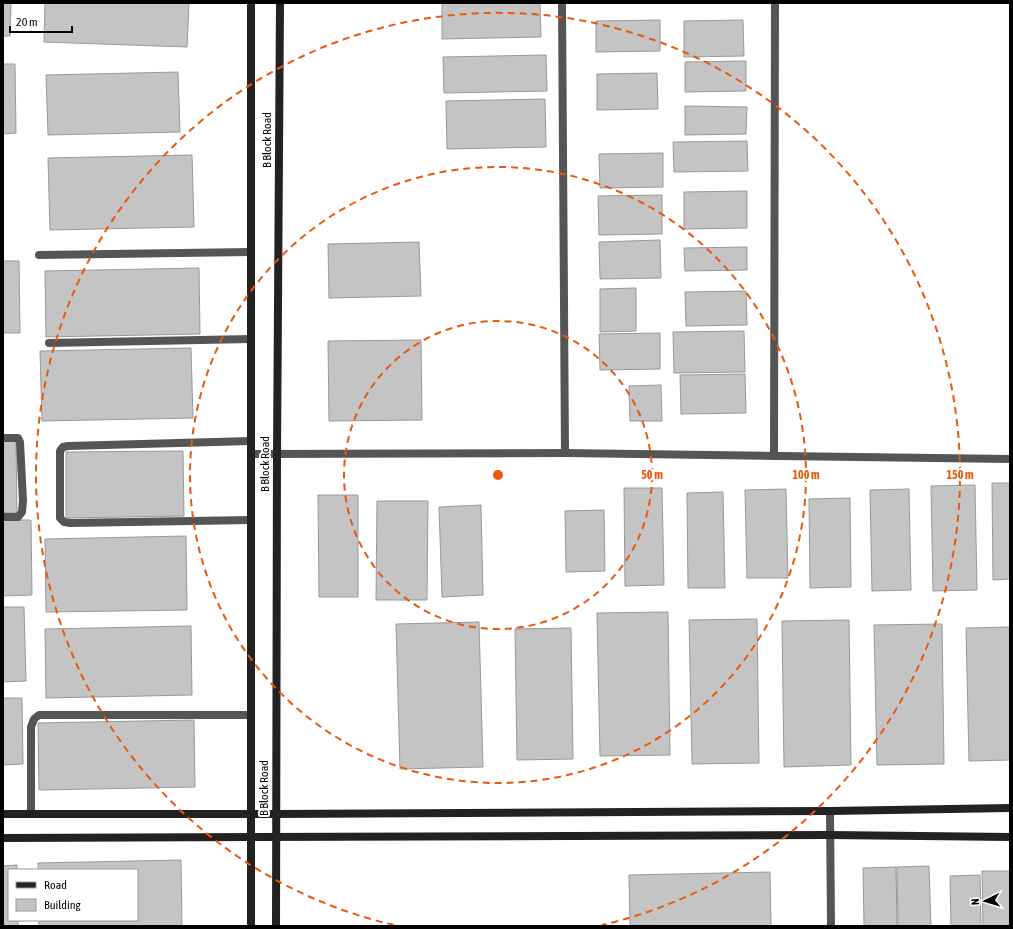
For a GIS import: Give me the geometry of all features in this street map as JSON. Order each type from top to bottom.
[{"type":"street","name":"B Block Road","points":[[251,3],[252,926]]},
{"type":"street","name":"B Block Road","points":[[276,926],[280,3]]},
{"type":"street","points":[[562,3],[565,453]]},
{"type":"street","points":[[774,456],[775,3]]},
{"type":"street","points":[[39,255],[251,252]]},
{"type":"street","points":[[49,343],[251,339]]},
{"type":"street","points":[[3,438],[18,438],[20,442],[23,501],[22,512],[18,517],[3,517]]},
{"type":"street","points":[[251,441],[68,446],[63,447],[60,452],[60,518],[64,522],[251,520]]},
{"type":"street","points":[[251,454],[565,453],[1010,459]]},
{"type":"street","points":[[31,814],[31,727],[34,719],[39,715],[251,715]]},
{"type":"street","points":[[3,814],[830,811],[1010,808]]},
{"type":"street","points":[[830,811],[831,926]]},
{"type":"street","points":[[3,838],[830,835],[1010,837]]},
{"type":"building","points":[[3,3],[11,3],[10,36],[3,36]]},
{"type":"building","points":[[45,3],[189,3],[187,47],[44,42]]},
{"type":"building","points":[[442,3],[540,3],[541,37],[442,39]]},
{"type":"building","points":[[660,20],[660,51],[596,52],[596,21]]},
{"type":"building","points":[[743,20],[744,56],[684,57],[684,21]]},
{"type":"building","points":[[546,55],[547,91],[444,93],[443,57]]},
{"type":"building","points":[[746,61],[746,91],[685,92],[685,62]]},
{"type":"building","points":[[3,64],[15,64],[16,133],[3,134]]},
{"type":"building","points":[[178,72],[180,132],[48,135],[46,75]]},
{"type":"building","points":[[657,73],[658,109],[597,110],[597,74]]},
{"type":"building","points":[[545,99],[546,147],[447,149],[446,101]]},
{"type":"building","points":[[685,106],[747,107],[746,134],[685,135]]},
{"type":"building","points":[[747,141],[748,171],[674,172],[673,142]]},
{"type":"building","points":[[663,153],[663,187],[600,188],[599,154]]},
{"type":"building","points":[[192,155],[194,227],[50,230],[48,158]]},
{"type":"building","points":[[747,191],[747,228],[684,229],[684,192]]},
{"type":"building","points":[[662,195],[662,234],[599,235],[598,196]]},
{"type":"building","points":[[660,240],[661,278],[600,279],[599,242]]},
{"type":"building","points":[[419,242],[421,296],[329,298],[328,244]]},
{"type":"building","points":[[747,247],[747,270],[685,271],[684,248]]},
{"type":"building","points":[[3,261],[19,261],[20,333],[3,333]]},
{"type":"building","points":[[199,268],[200,334],[46,337],[45,271]]},
{"type":"building","points":[[636,288],[636,331],[600,332],[600,289]]},
{"type":"building","points":[[746,291],[747,325],[686,326],[685,292]]},
{"type":"building","points":[[744,331],[745,372],[674,373],[673,332]]},
{"type":"building","points":[[660,333],[660,369],[600,370],[599,334]]},
{"type":"building","points":[[421,340],[422,420],[329,421],[328,341]]},
{"type":"building","points":[[191,348],[193,418],[42,421],[40,351]]},
{"type":"building","points":[[745,374],[746,413],[681,414],[680,375]]},
{"type":"building","points":[[661,385],[662,421],[630,421],[629,386]]},
{"type":"building","points":[[3,441],[16,441],[17,513],[3,513]]},
{"type":"building","points":[[183,451],[184,516],[66,518],[66,452]]},
{"type":"building","points":[[992,483],[1010,483],[1010,579],[993,580]]},
{"type":"building","points":[[975,485],[977,590],[933,591],[931,486]]},
{"type":"building","points":[[624,488],[662,488],[664,585],[625,586]]},
{"type":"building","points":[[786,489],[788,578],[747,578],[745,490]]},
{"type":"building","points":[[909,489],[911,590],[872,591],[870,490]]},
{"type":"building","points":[[723,492],[725,588],[688,588],[687,493]]},
{"type":"building","points":[[318,495],[358,495],[358,597],[319,597]]},
{"type":"building","points":[[850,498],[851,587],[810,588],[809,499]]},
{"type":"building","points":[[377,501],[428,501],[427,600],[376,600]]},
{"type":"building","points":[[481,505],[483,595],[442,597],[439,507]]},
{"type":"building","points":[[604,510],[605,571],[566,572],[565,511]]},
{"type":"building","points":[[3,520],[31,520],[32,595],[3,596]]},
{"type":"building","points":[[186,536],[187,610],[46,612],[45,539]]},
{"type":"building","points":[[3,607],[24,607],[26,681],[3,682]]},
{"type":"building","points":[[668,612],[670,755],[600,756],[597,613]]},
{"type":"building","points":[[757,619],[759,763],[692,764],[689,620]]},
{"type":"building","points":[[849,620],[851,765],[784,767],[782,621]]},
{"type":"building","points":[[479,622],[483,767],[400,769],[396,624]]},
{"type":"building","points":[[942,624],[944,764],[877,765],[874,625]]},
{"type":"building","points":[[191,626],[192,695],[46,698],[45,629]]},
{"type":"building","points":[[1010,627],[1010,760],[969,761],[966,628]]},
{"type":"building","points":[[571,628],[573,759],[517,760],[515,629]]},
{"type":"building","points":[[3,698],[22,698],[23,764],[3,765]]},
{"type":"building","points":[[194,720],[195,787],[39,790],[38,723]]},
{"type":"building","points":[[181,860],[182,926],[39,926],[39,921],[138,921],[138,869],[38,869],[38,863]]},
{"type":"building","points":[[17,865],[17,869],[8,869],[8,921],[18,921],[18,926],[3,926],[3,866]]},
{"type":"building","points":[[929,866],[931,926],[898,926],[897,867]]},
{"type":"building","points":[[896,867],[897,926],[864,926],[863,868]]},
{"type":"building","points":[[982,871],[1010,871],[1010,926],[983,926]]},
{"type":"building","points":[[770,872],[771,926],[630,926],[629,875]]},
{"type":"building","points":[[980,875],[981,926],[951,926],[950,876]]}]
